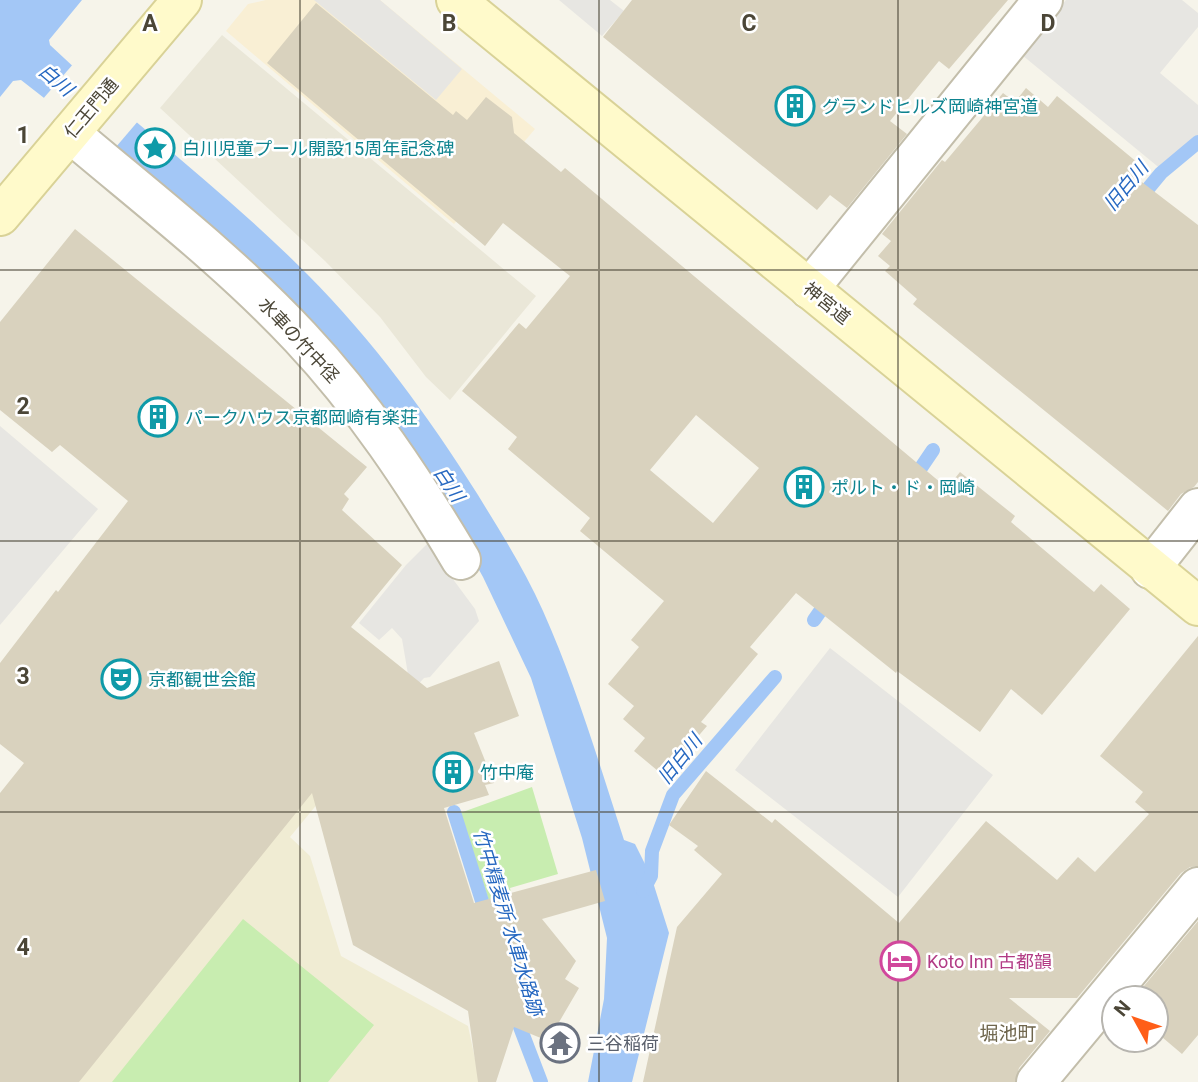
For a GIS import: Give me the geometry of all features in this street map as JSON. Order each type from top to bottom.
[{"type":"street","name":"仁王門通","points":[[0,216],[80,140],[107,90],[181,0]]},
{"type":"street","name":"神宮道","points":[[456,0],[1198,606]]},
{"type":"street","points":[[809,289],[1043,0]]},
{"type":"street","name":"水車の竹中径","points":[[80,140],[214,254],[299,335],[377,431],[425,500],[461,559]]},
{"type":"street","points":[[1150,569],[1198,508]]},
{"type":"street","points":[[1036,1082],[1198,887]]},
{"type":"shaded area","points":[[266,0],[380,0],[535,129],[454,224],[226,31],[248,4]]},
{"type":"shaded area","points":[[314,0],[380,0],[462,69],[436,100]]},
{"type":"shaded area","points":[[559,0],[610,0],[624,11],[602,36]]},
{"type":"shaded area","points":[[1066,0],[1182,0],[1198,13],[1198,27],[1160,73],[1198,105],[1198,136],[1162,170],[1022,55]]},
{"type":"shaded area","points":[[222,35],[536,296],[450,400],[426,377],[380,317],[325,261],[160,108]]},
{"type":"shaded area","points":[[0,426],[98,509],[0,625]]},
{"type":"shaded area","points":[[427,544],[475,609],[479,621],[430,677],[424,678],[411,692],[402,639],[392,628],[379,640],[359,623],[406,565]]},
{"type":"shaded area","points":[[830,648],[993,775],[898,897],[735,770]]},
{"type":"shaded area","points":[[233,710],[328,791],[290,837],[310,856],[341,956],[468,1026],[480,1082],[0,1082],[0,1024]]},
{"type":"green space","points":[[532,787],[558,874],[510,888],[513,902],[491,907],[460,813]]},
{"type":"green space","points":[[243,919],[374,1025],[328,1082],[112,1082]]},
{"type":"water","name":"白川","points":[[0,0],[82,0],[49,40],[50,45],[276,244],[355,325],[420,408],[512,552],[555,639],[624,840],[635,844],[651,876],[669,933],[632,1082],[588,1082],[604,999],[607,938],[582,838],[531,678],[483,577],[435,491],[125,161],[21,80],[13,81],[0,97]]},
{"type":"pier","points":[[74,63],[139,120],[110,154],[42,100]]},
{"type":"building","name":"グランドヒルズ岡崎神宮道","points":[[632,0],[1008,0],[949,69],[939,61],[890,121],[907,134],[847,208],[830,195],[817,210],[603,37]]},
{"type":"building","points":[[316,3],[453,115],[456,111],[467,120],[486,97],[512,117],[514,133],[561,172],[565,168],[947,488],[960,472],[1015,516],[1011,522],[1094,592],[1101,584],[1130,609],[1042,715],[1011,689],[980,732],[897,671],[896,673],[796,593],[750,647],[758,654],[701,722],[707,726],[664,776],[634,751],[645,738],[623,719],[634,706],[608,684],[639,647],[631,640],[664,601],[580,531],[590,518],[508,449],[517,437],[462,391],[519,323],[526,329],[570,276],[503,223],[485,246],[267,63]],"holes":[[[696,415],[759,468],[713,523],[650,470]]]},
{"type":"building","points":[[1026,88],[1048,107],[1057,96],[1138,163],[1130,173],[1198,225],[1198,482],[1181,494],[1168,511],[913,304],[917,299],[885,271],[890,266],[878,256],[891,241],[882,234],[942,160],[945,162],[1003,93],[1015,102]]},
{"type":"building","points":[[75,229],[367,467],[344,494],[349,499],[342,510],[402,565],[351,627],[427,688],[499,661],[519,716],[474,733],[494,783],[485,785],[489,795],[444,808],[474,903],[596,870],[605,901],[542,919],[576,961],[565,979],[579,988],[548,1041],[514,1027],[496,1082],[478,1082],[468,1011],[353,945],[312,793],[79,1082],[0,1082],[0,793],[24,763],[0,744],[0,663],[128,501],[60,445],[52,452],[0,410],[0,322]]},
{"type":"building","points":[[1198,636],[1198,866],[1190,867],[1181,873],[1077,998],[1009,998],[1050,1031],[1019,1068],[1015,1082],[643,1082],[677,927],[722,874],[694,850],[698,846],[669,825],[706,771],[772,823],[775,819],[899,923],[986,821],[1057,880],[1078,857],[1095,872],[1149,814],[1135,802],[1143,792],[1100,756]]},
{"type":"building","points":[[1198,921],[1198,1035],[1182,1054],[1170,1044],[1170,984],[1146,984]]},
{"type":"waterway","name":"旧白川","points":[[1137,202],[1161,173],[1198,142]]},
{"type":"waterway","name":"旧白川","points":[[912,481],[933,450]]},
{"type":"waterway","name":"旧白川","points":[[814,620],[830,597]]},
{"type":"waterway","name":"旧白川","points":[[643,891],[651,876],[652,851],[673,795],[775,677]]},
{"type":"waterway","name":"竹中精麦所 水車水路跡","points":[[454,812],[487,917]]},
{"type":"waterway","name":"竹中精麦所 水車水路跡","points":[[515,1014],[541,1082]]},
{"type":"place","name":"グランドヒルズ岡崎神宮道","points":[[795,106]]},
{"type":"place","name":"白川児童プール開設15周年記念碑","points":[[155,148]]},
{"type":"place","name":"パークハウス京都岡崎有楽荘","points":[[158,417]]},
{"type":"place","name":"ポルト・ド・岡崎","points":[[804,487]]},
{"type":"place","name":"京都観世会館","points":[[121,679]]},
{"type":"place","name":"竹中庵","points":[[453,772]]},
{"type":"place","name":"Koto Inn 古都韻","points":[[900,961]]},
{"type":"place","name":"三谷稲荷","points":[[560,1043]]},
{"type":"district","name":"堀池町","points":[[1008,1033]]}]
